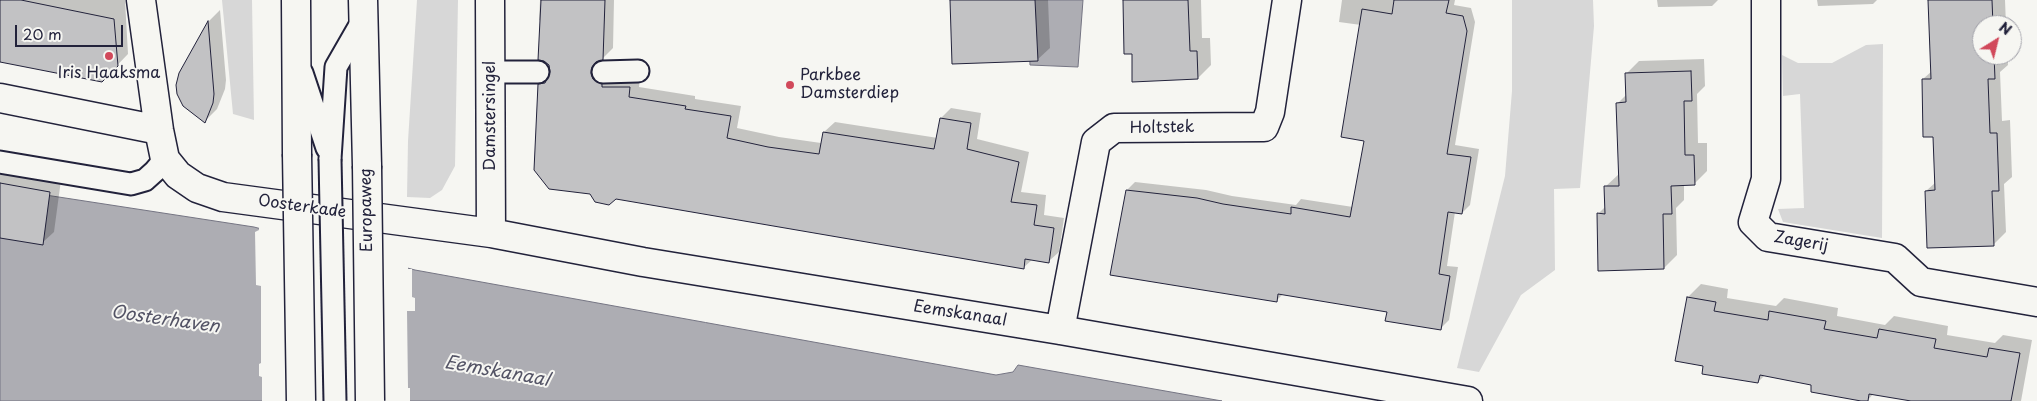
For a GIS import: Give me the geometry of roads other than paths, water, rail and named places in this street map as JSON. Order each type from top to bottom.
[{"type":"street","name":"Oosterkade","points":[[140,0],[165,159],[184,180],[197,188],[223,197],[452,227]]},
{"type":"street","name":"Europaweg","points":[[296,0],[301,401]]},
{"type":"street","name":"Damstersingel","points":[[490,0],[491,233]]},
{"type":"street","name":"Holtstek","points":[[1060,330],[1096,142],[1114,128],[1264,127],[1270,112],[1287,0]]},
{"type":"street","name":"Zagerij","points":[[1766,0],[1766,179],[1753,222],[1768,237],[1895,258],[1920,282],[2037,302]]},
{"type":"street","name":"Europaweg","points":[[363,10],[370,401]]},
{"type":"street","points":[[0,98],[159,130]]},
{"type":"street","name":"Eemskanaal","points":[[452,227],[643,262],[1060,330],[1468,401]]},
{"type":"lane","name":"Europaweg","points":[[335,401],[330,159],[336,67],[363,10]]},
{"type":"lane","name":"Europaweg","points":[[298,61],[330,159]]},
{"type":"lane","points":[[603,72],[638,71]]},
{"type":"lane","points":[[491,72],[538,72]]},
{"type":"lane","points":[[0,162],[131,184],[145,180],[156,171],[165,159]]},
{"type":"water","points":[[1027,0],[1083,0],[1078,67],[1030,65]]},
{"type":"water","name":"Oosterhaven","points":[[0,188],[254,227],[415,270],[996,375],[1013,372],[1018,365],[1222,401],[0,401]]},
{"type":"place","name":"Iris Haaksma","points":[[109,56]]},
{"type":"place","name":"Parkbee Damsterdiep","points":[[790,85]]}]
